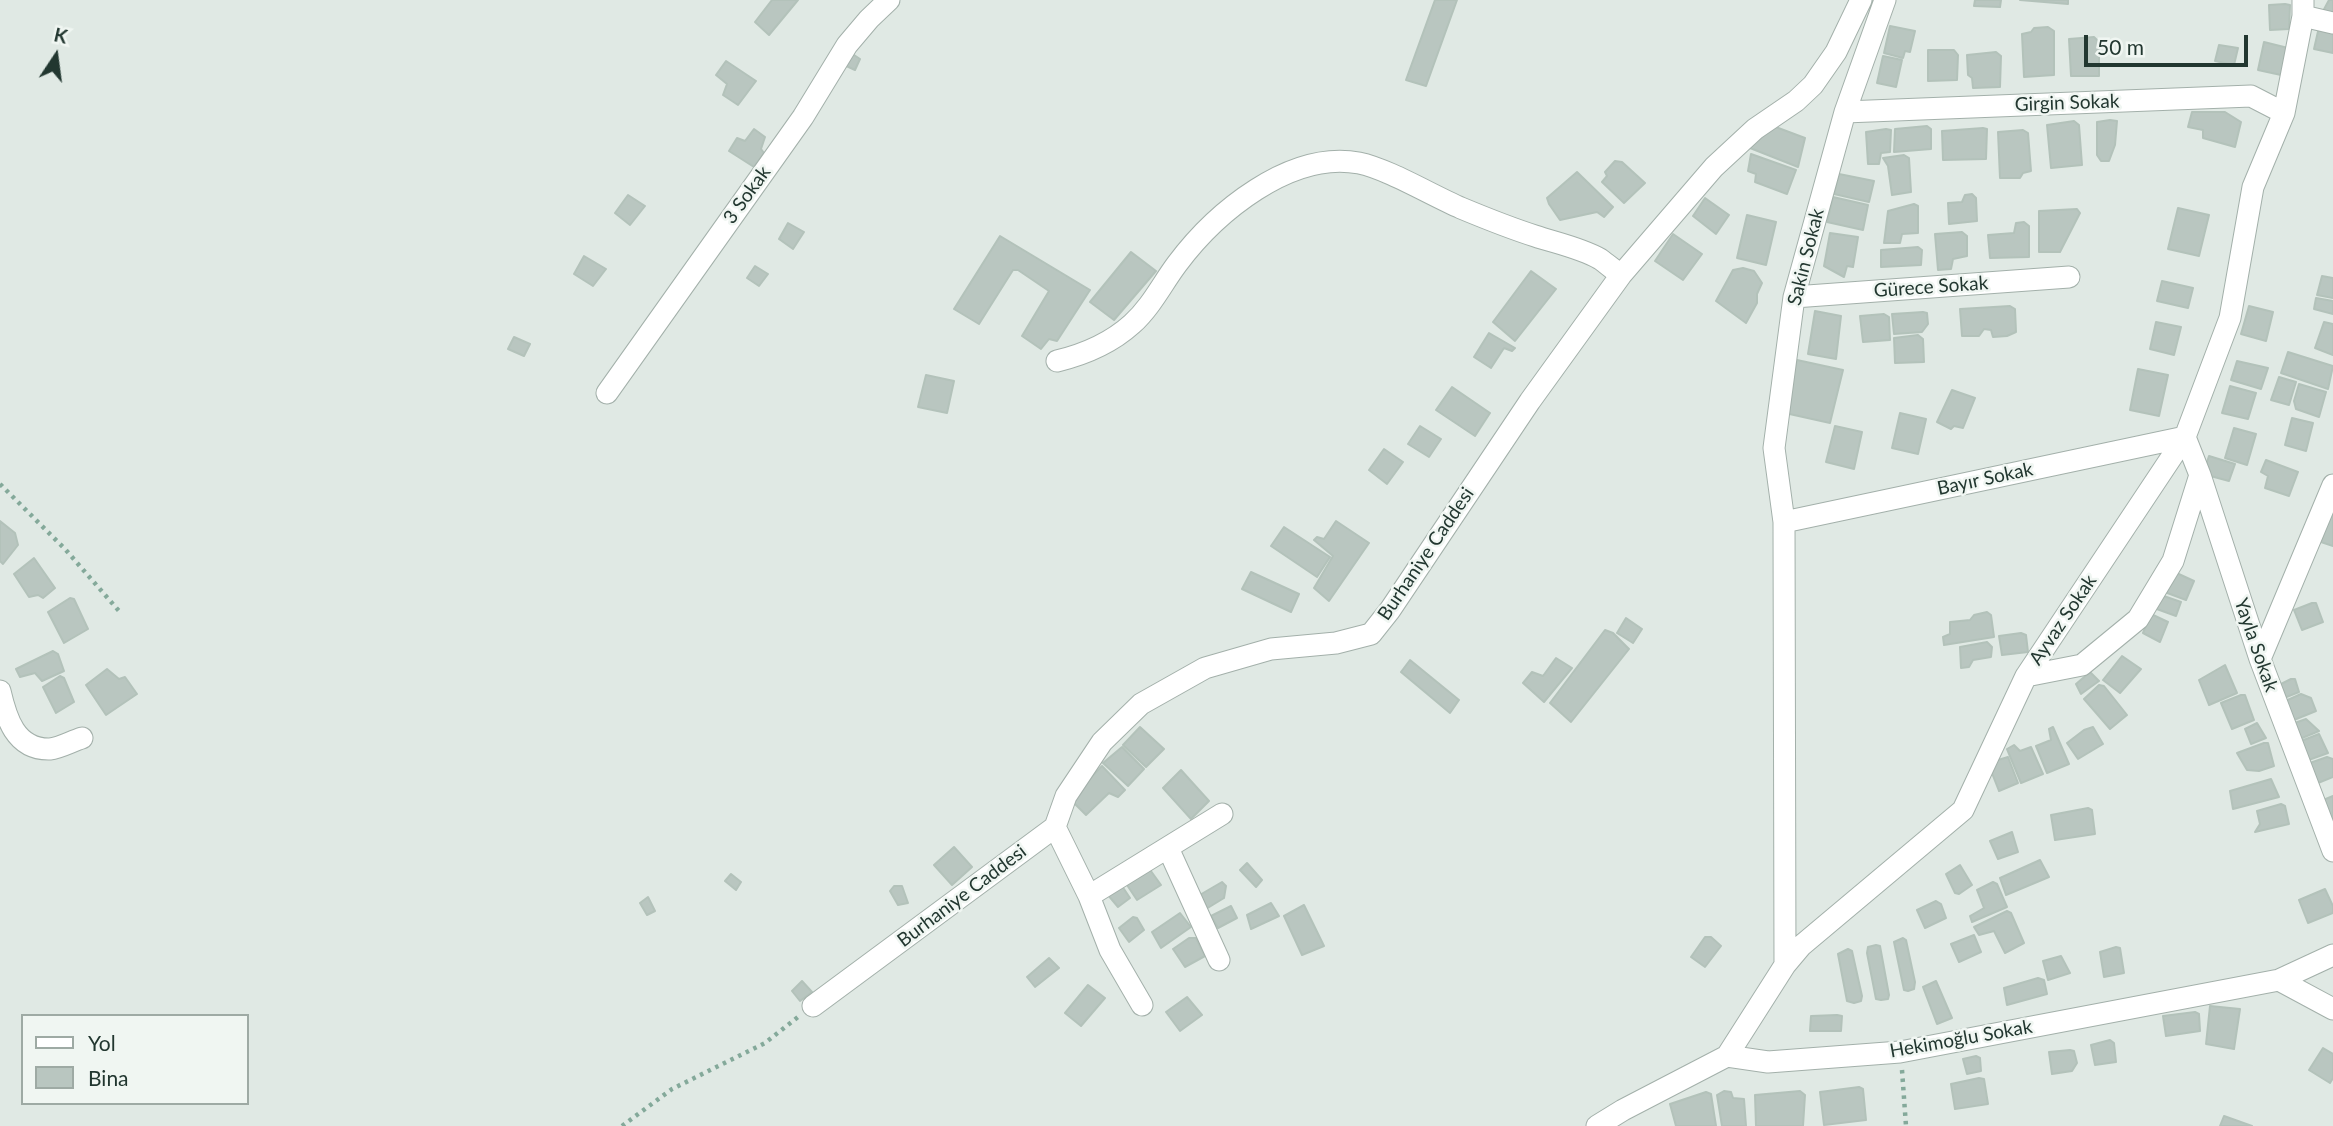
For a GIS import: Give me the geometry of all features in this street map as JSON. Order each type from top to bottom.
[{"type":"street","name":"3 Sokak","points":[[607,393],[803,117],[847,45],[889,0]]},
{"type":"street","name":"Burhaniye Caddesi","points":[[813,1006],[1055,827],[1066,796],[1102,742],[1141,704],[1205,668],[1271,649],[1336,643],[1371,634],[1390,610],[1530,401],[1621,275],[1714,167],[1755,129],[1796,101],[1813,85],[1836,52],[1861,0]]},
{"type":"street","name":"Sakin Sokak","points":[[1785,965],[1784,522],[1774,448],[1794,297],[1845,112],[1885,0]]},
{"type":"street","points":[[2303,8],[2333,23]]},
{"type":"street","name":"Ayvaz Sokak","points":[[1727,1056],[1785,965],[1801,946],[1963,810],[2026,676],[2185,437],[2230,318],[2252,187],[2284,113],[2303,8]]},
{"type":"street","name":"Girgin Sokak","points":[[1845,112],[2251,96],[2284,113]]},
{"type":"street","points":[[1058,361],[1089,351],[1118,335],[1147,308],[1177,264],[1214,222],[1252,191],[1303,167],[1345,162],[1371,167],[1476,214],[1598,258],[1621,275]]},
{"type":"street","name":"Gürece Sokak","points":[[1794,297],[2069,277]]},
{"type":"street","name":"Yayla Sokak","points":[[2185,437],[2260,659],[2333,851]]},
{"type":"street","name":"Bayır Sokak","points":[[1784,522],[2185,437]]},
{"type":"street","points":[[2026,676],[2082,665],[2137,619],[2173,561],[2200,475]]},
{"type":"street","points":[[2260,659],[2333,485]]},
{"type":"street","points":[[0,691],[8,722],[26,741],[52,749],[82,738]]},
{"type":"street","points":[[1089,896],[1222,814]]},
{"type":"street","points":[[1055,827],[1089,896],[1110,950],[1142,1005]]},
{"type":"street","points":[[1168,848],[1219,960]]},
{"type":"street","name":"Hekimoğlu Sokak","points":[[1727,1056],[1768,1062],[1900,1052],[2279,980],[2333,955]]},
{"type":"street","points":[[2279,980],[2333,1009]]},
{"type":"street","points":[[1597,1126],[1727,1056]]},
{"type":"path","points":[[0,484],[65,549],[119,611]]},
{"type":"path","points":[[622,1126],[672,1089],[765,1043],[813,1006]]},
{"type":"path","points":[[1900,1052],[1906,1126]]},
{"type":"building","points":[[772,0],[798,0],[769,35],[755,22]]},
{"type":"building","points":[[1435,0],[1457,0],[1426,86],[1406,80]]},
{"type":"building","points":[[1975,0],[2001,0],[2000,7],[1974,6]]},
{"type":"building","points":[[2020,0],[2068,0],[2068,4]]},
{"type":"building","points":[[2329,0],[2333,0],[2333,16],[2322,13]]},
{"type":"building","points":[[2269,5],[2290,5],[2289,29],[2270,30]]},
{"type":"building","points":[[1890,26],[1915,31],[1910,52],[1905,51],[1903,58],[1884,53]]},
{"type":"building","points":[[2048,27],[2054,31],[2054,75],[2024,77],[2022,34],[2031,32],[2034,28]]},
{"type":"building","points":[[2319,27],[2333,30],[2333,53],[2314,49]]},
{"type":"building","points":[[2094,37],[2099,42],[2099,76],[2071,76],[2069,39]]},
{"type":"building","points":[[2264,42],[2288,48],[2281,75],[2258,70]]},
{"type":"building","points":[[2219,45],[2238,48],[2234,65],[2215,61]]},
{"type":"building","points":[[1928,50],[1954,50],[1958,55],[1957,80],[1928,81]]},
{"type":"building","points":[[848,51],[860,59],[855,70],[842,64]]},
{"type":"building","points":[[1996,52],[2001,56],[2000,87],[1973,88],[1972,78],[1968,75],[1967,55]]},
{"type":"building","points":[[1883,56],[1902,60],[1896,87],[1877,83]]},
{"type":"building","points":[[726,61],[756,81],[738,105],[723,95],[727,84],[716,75]]},
{"type":"building","points":[[2192,112],[2225,112],[2241,122],[2235,147],[2203,138],[2203,130],[2188,127]]},
{"type":"building","points":[[2074,121],[2079,125],[2082,165],[2051,168],[2047,125]]},
{"type":"building","points":[[2117,121],[2115,145],[2109,161],[2101,161],[2097,155],[2097,122]]},
{"type":"building","points":[[1765,123],[1805,138],[1798,167],[1745,146]]},
{"type":"building","points":[[1927,126],[1931,129],[1931,149],[1894,152],[1895,129]]},
{"type":"building","points":[[754,129],[765,137],[761,149],[764,153],[754,167],[729,151],[737,138],[745,141]]},
{"type":"building","points":[[1987,129],[1986,159],[1943,160],[1942,131]]},
{"type":"building","points":[[1891,130],[1890,152],[1881,153],[1879,164],[1868,164],[1866,132]]},
{"type":"building","points":[[2023,130],[2028,133],[2031,171],[2023,173],[2020,178],[2000,178],[1998,132]]},
{"type":"building","points":[[1751,154],[1796,170],[1787,194],[1755,182],[1756,174],[1748,171]]},
{"type":"building","points":[[1904,155],[1909,158],[1911,192],[1892,195],[1888,166],[1883,158]]},
{"type":"building","points":[[1615,161],[1622,162],[1645,183],[1624,203],[1602,182],[1607,176],[1605,172]]},
{"type":"building","points":[[1577,172],[1613,207],[1604,217],[1597,212],[1560,220],[1549,204],[1547,198]]},
{"type":"building","points":[[1839,174],[1874,181],[1869,202],[1834,194]]},
{"type":"building","points":[[1972,194],[1976,198],[1977,221],[1949,224],[1948,203],[1962,202],[1965,195]]},
{"type":"building","points":[[628,195],[645,206],[630,225],[615,213]]},
{"type":"building","points":[[1833,197],[1868,205],[1863,230],[1827,222]]},
{"type":"building","points":[[1705,198],[1729,215],[1716,234],[1693,216]]},
{"type":"building","points":[[1914,204],[1918,206],[1918,233],[1902,234],[1900,243],[1884,243],[1888,211]]},
{"type":"building","points":[[2178,208],[2209,215],[2199,256],[2168,249]]},
{"type":"building","points":[[2077,209],[2080,213],[2060,252],[2039,252],[2039,211]]},
{"type":"building","points":[[1747,215],[1776,222],[1766,265],[1737,258]]},
{"type":"building","points":[[2024,222],[2029,226],[2029,257],[1990,258],[1988,235],[2014,233],[2016,223]]},
{"type":"building","points":[[788,223],[804,232],[793,249],[779,239]]},
{"type":"building","points":[[1962,232],[1967,236],[1967,256],[1953,259],[1951,269],[1938,270],[1935,234]]},
{"type":"building","points":[[1830,233],[1858,237],[1853,267],[1847,266],[1844,277],[1824,266]]},
{"type":"building","points":[[1673,234],[1702,254],[1683,280],[1655,261]]},
{"type":"building","points":[[1000,236],[1090,290],[1057,341],[1049,339],[1041,349],[1022,336],[1049,291],[1018,270],[1013,270],[979,324],[954,309]]},
{"type":"building","points":[[1918,247],[1922,250],[1921,265],[1881,267],[1881,250]]},
{"type":"building","points":[[1131,252],[1156,271],[1114,320],[1090,302]]},
{"type":"building","points":[[584,256],[606,269],[593,286],[574,274]]},
{"type":"building","points":[[755,266],[768,274],[759,286],[747,278]]},
{"type":"building","points":[[1743,268],[1754,271],[1762,283],[1757,294],[1757,303],[1746,323],[1716,301],[1733,270]]},
{"type":"building","points":[[1531,271],[1556,289],[1515,341],[1493,322]]},
{"type":"building","points":[[2322,276],[2333,278],[2333,298],[2317,295]]},
{"type":"building","points":[[2162,281],[2193,288],[2188,308],[2157,301]]},
{"type":"building","points":[[2316,298],[2333,301],[2333,314],[2314,309]]},
{"type":"building","points":[[2010,306],[2015,309],[2016,332],[1993,337],[1991,330],[1984,329],[1979,336],[1962,336],[1960,309]]},
{"type":"building","points":[[2249,306],[2273,312],[2266,341],[2241,334]]},
{"type":"building","points":[[1815,311],[1841,316],[1836,359],[1808,354]]},
{"type":"building","points":[[1927,313],[1928,324],[1922,332],[1894,334],[1892,314]]},
{"type":"building","points":[[1884,314],[1889,317],[1890,340],[1863,342],[1860,316]]},
{"type":"building","points":[[2156,322],[2181,327],[2174,355],[2150,349]]},
{"type":"building","points":[[2324,322],[2333,324],[2333,355],[2315,348]]},
{"type":"building","points":[[1489,333],[1515,348],[1512,351],[1504,348],[1491,368],[1474,357]]},
{"type":"building","points":[[1918,335],[1923,339],[1924,362],[1895,363],[1894,338]]},
{"type":"building","points":[[514,337],[530,344],[524,356],[508,349]]},
{"type":"building","points":[[2288,352],[2333,366],[2328,389],[2281,373]]},
{"type":"building","points":[[1797,360],[1843,370],[1830,423],[1785,413]]},
{"type":"building","points":[[2237,361],[2268,368],[2261,389],[2231,380]]},
{"type":"building","points":[[2138,369],[2168,375],[2159,416],[2130,410]]},
{"type":"building","points":[[926,375],[954,381],[947,413],[918,407]]},
{"type":"building","points":[[2279,377],[2296,382],[2289,405],[2271,400]]},
{"type":"building","points":[[2299,384],[2326,392],[2319,417],[2296,409],[2294,401]]},
{"type":"building","points":[[2230,386],[2256,393],[2248,419],[2222,413]]},
{"type":"building","points":[[1452,387],[1490,413],[1475,436],[1436,410]]},
{"type":"building","points":[[1952,390],[1975,398],[1963,428],[1954,426],[1951,429],[1937,422]]},
{"type":"building","points":[[1900,413],[1926,419],[1918,454],[1892,448]]},
{"type":"building","points":[[2292,418],[2313,423],[2306,451],[2285,445]]},
{"type":"building","points":[[1420,426],[1441,439],[1429,457],[1408,444]]},
{"type":"building","points":[[1835,426],[1862,432],[1854,469],[1826,462]]},
{"type":"building","points":[[2234,428],[2256,434],[2247,465],[2225,458]]},
{"type":"building","points":[[1384,449],[1403,462],[1387,484],[1369,470]]},
{"type":"building","points":[[2209,456],[2235,464],[2229,481],[2203,474]]},
{"type":"building","points":[[2266,460],[2298,472],[2289,496],[2265,488],[2268,476],[2261,472]]},
{"type":"building","points":[[2330,512],[2333,513],[2333,546],[2321,542]]},
{"type":"building","points":[[0,521],[15,533],[18,545],[3,564],[0,561]]},
{"type":"building","points":[[1336,521],[1369,543],[1329,601],[1314,588],[1333,556],[1314,540],[1317,537],[1324,539]]},
{"type":"building","points":[[1284,527],[1330,557],[1317,577],[1271,546]]},
{"type":"building","points":[[34,558],[55,588],[43,598],[38,595],[29,597],[14,574]]},
{"type":"building","points":[[2170,570],[2194,581],[2186,600],[2162,591]]},
{"type":"building","points":[[1251,572],[1299,594],[1291,612],[1242,589]]},
{"type":"building","points":[[2158,594],[2181,602],[2176,616],[2154,608]]},
{"type":"building","points":[[70,598],[74,599],[88,629],[64,643],[48,612]]},
{"type":"building","points":[[2316,603],[2323,622],[2302,630],[2294,610]]},
{"type":"building","points":[[1987,612],[1991,615],[1994,637],[1944,645],[1943,637],[1950,634],[1950,622],[1970,620],[1974,615]]},
{"type":"building","points":[[2151,614],[2168,622],[2160,642],[2143,633]]},
{"type":"building","points":[[1626,618],[1642,629],[1633,643],[1617,633]]},
{"type":"building","points":[[1605,630],[1613,633],[1629,649],[1571,722],[1550,703]]},
{"type":"building","points":[[2021,633],[2026,635],[2028,652],[2002,655],[1999,636]]},
{"type":"building","points":[[1987,642],[1992,647],[1991,657],[1973,660],[1969,667],[1961,668],[1960,647]]},
{"type":"building","points":[[53,651],[58,654],[64,671],[42,681],[35,673],[20,677],[16,669]]},
{"type":"building","points":[[2122,656],[2141,669],[2120,693],[2103,680]]},
{"type":"building","points":[[1556,658],[1572,668],[1544,702],[1523,683],[1532,672],[1543,676]]},
{"type":"building","points":[[1410,660],[1459,700],[1450,713],[1401,672]]},
{"type":"building","points":[[2225,665],[2237,693],[2209,705],[2199,680]]},
{"type":"building","points":[[107,669],[119,679],[125,677],[137,694],[106,715],[86,685]]},
{"type":"building","points":[[2090,672],[2099,681],[2081,694],[2076,684]]},
{"type":"building","points":[[60,676],[64,678],[74,702],[56,713],[43,687]]},
{"type":"building","points":[[2295,679],[2299,692],[2279,700],[2275,687]]},
{"type":"building","points":[[2099,685],[2104,686],[2127,715],[2110,729],[2084,699]]},
{"type":"building","points":[[2301,694],[2311,698],[2316,711],[2289,722],[2281,703]]},
{"type":"building","points":[[2245,695],[2254,720],[2232,729],[2221,703]]},
{"type":"building","points":[[2306,719],[2319,731],[2295,741],[2289,725]]},
{"type":"building","points":[[2257,723],[2266,738],[2251,744],[2245,729]]},
{"type":"building","points":[[1140,727],[1164,749],[1146,767],[1123,745]]},
{"type":"building","points":[[2053,727],[2069,764],[2047,773],[2036,746],[2051,740],[2049,729]]},
{"type":"building","points":[[2093,727],[2103,744],[2078,759],[2067,743],[2084,730]]},
{"type":"building","points":[[2319,734],[2328,753],[2303,762],[2296,743]]},
{"type":"building","points":[[2268,743],[2274,766],[2259,771],[2247,770],[2237,753]]},
{"type":"building","points":[[2014,745],[2020,751],[2031,747],[2043,774],[2021,783],[2007,749]]},
{"type":"building","points":[[1122,747],[1144,769],[1128,786],[1103,763]]},
{"type":"building","points":[[2008,757],[2018,783],[1999,791],[1988,763]]},
{"type":"building","points":[[2327,757],[2333,759],[2333,777],[2318,783],[2310,763]]},
{"type":"building","points":[[1102,766],[1125,790],[1118,797],[1109,793],[1086,815],[1070,799]]},
{"type":"building","points":[[1181,770],[1209,801],[1191,819],[1163,788]]},
{"type":"building","points":[[2271,779],[2279,797],[2233,809],[2230,791]]},
{"type":"building","points":[[2333,796],[2333,824],[2316,803]]},
{"type":"building","points":[[2281,804],[2285,806],[2289,824],[2255,832],[2260,824],[2257,811]]},
{"type":"building","points":[[2088,808],[2092,810],[2095,834],[2055,840],[2051,815]]},
{"type":"building","points":[[2012,832],[2018,852],[1998,859],[1990,841]]},
{"type":"building","points":[[954,847],[972,867],[952,885],[934,865]]},
{"type":"building","points":[[2040,860],[2049,877],[2006,895],[2000,878]]},
{"type":"building","points":[[1247,863],[1262,880],[1256,887],[1240,870]]},
{"type":"building","points":[[1960,865],[1972,885],[1959,894],[1955,893],[1946,874]]},
{"type":"building","points":[[1148,867],[1161,885],[1137,900],[1125,882]]},
{"type":"building","points":[[731,874],[741,882],[736,890],[725,881]]},
{"type":"building","points":[[1222,882],[1226,886],[1224,898],[1206,909],[1198,896]]},
{"type":"building","points":[[1993,882],[1997,884],[2007,907],[1972,922],[1970,916],[1984,908],[1977,890]]},
{"type":"building","points":[[894,886],[902,886],[908,903],[898,905],[890,891]]},
{"type":"building","points":[[1122,886],[1130,898],[1118,907],[1108,895]]},
{"type":"building","points":[[2325,889],[2333,906],[2333,913],[2308,923],[2299,900]]},
{"type":"building","points":[[648,897],[655,911],[647,915],[640,903]]},
{"type":"building","points":[[1936,901],[1941,904],[1946,918],[1925,928],[1917,910]]},
{"type":"building","points":[[1271,903],[1279,916],[1251,929],[1247,915]]},
{"type":"building","points":[[1304,905],[1324,946],[1302,955],[1284,916]]},
{"type":"building","points":[[1231,906],[1237,918],[1218,928],[1211,916]]},
{"type":"building","points":[[2007,911],[2011,913],[2024,943],[2005,953],[1994,931],[1979,935],[1974,927]]},
{"type":"building","points":[[1180,913],[1191,927],[1161,948],[1152,932]]},
{"type":"building","points":[[1133,917],[1137,918],[1144,930],[1129,942],[1119,928]]},
{"type":"building","points":[[1974,935],[1981,952],[1959,962],[1951,944]]},
{"type":"building","points":[[1705,937],[1711,937],[1721,946],[1705,967],[1691,957]]},
{"type":"building","points":[[1189,938],[1196,938],[1205,956],[1185,967],[1173,949]]},
{"type":"building","points":[[1903,938],[1906,940],[1915,982],[1914,989],[1908,991],[1904,990],[1894,942]]},
{"type":"building","points":[[1880,946],[1888,999],[1876,999],[1867,953],[1868,947]]},
{"type":"building","points":[[2120,948],[2124,973],[2104,977],[2100,952]]},
{"type":"building","points":[[1848,949],[1852,951],[1862,996],[1861,1001],[1854,1003],[1847,1001],[1838,954]]},
{"type":"building","points":[[2061,956],[2070,973],[2048,980],[2043,961]]},
{"type":"building","points":[[1049,958],[1059,968],[1035,987],[1027,977]]},
{"type":"building","points":[[2038,978],[2044,980],[2047,994],[2007,1005],[2004,988]]},
{"type":"building","points":[[802,981],[812,992],[800,1001],[792,991]]},
{"type":"building","points":[[1936,981],[1952,1018],[1937,1024],[1923,987]]},
{"type":"building","points":[[1088,985],[1105,998],[1081,1026],[1065,1013]]},
{"type":"building","points":[[1187,997],[1202,1015],[1180,1031],[1166,1012]]},
{"type":"building","points":[[2210,1006],[2240,1009],[2234,1049],[2206,1044]]},
{"type":"building","points":[[2195,1012],[2199,1014],[2200,1031],[2166,1036],[2163,1016]]},
{"type":"building","points":[[1811,1016],[1842,1016],[1841,1031],[1810,1031]]},
{"type":"building","points":[[2110,1040],[2114,1043],[2116,1062],[2095,1065],[2091,1045]]},
{"type":"building","points":[[2323,1048],[2333,1054],[2333,1078],[2330,1083],[2309,1070]]},
{"type":"building","points":[[2074,1051],[2077,1063],[2072,1071],[2052,1074],[2049,1052]]},
{"type":"building","points":[[1976,1056],[1980,1058],[1981,1071],[1967,1074],[1963,1059]]},
{"type":"building","points":[[1984,1079],[1988,1104],[1955,1109],[1951,1084]]},
{"type":"building","points":[[1859,1087],[1863,1089],[1866,1120],[1824,1125],[1820,1092]]},
{"type":"building","points":[[1724,1091],[1731,1092],[1733,1098],[1744,1099],[1746,1126],[1722,1126],[1717,1095]]},
{"type":"building","points":[[1800,1091],[1805,1095],[1803,1126],[1756,1126],[1755,1095]]},
{"type":"building","points":[[1706,1092],[1711,1094],[1716,1126],[1676,1126],[1670,1104]]},
{"type":"building","points":[[2224,1116],[2252,1126],[2220,1126]]}]
